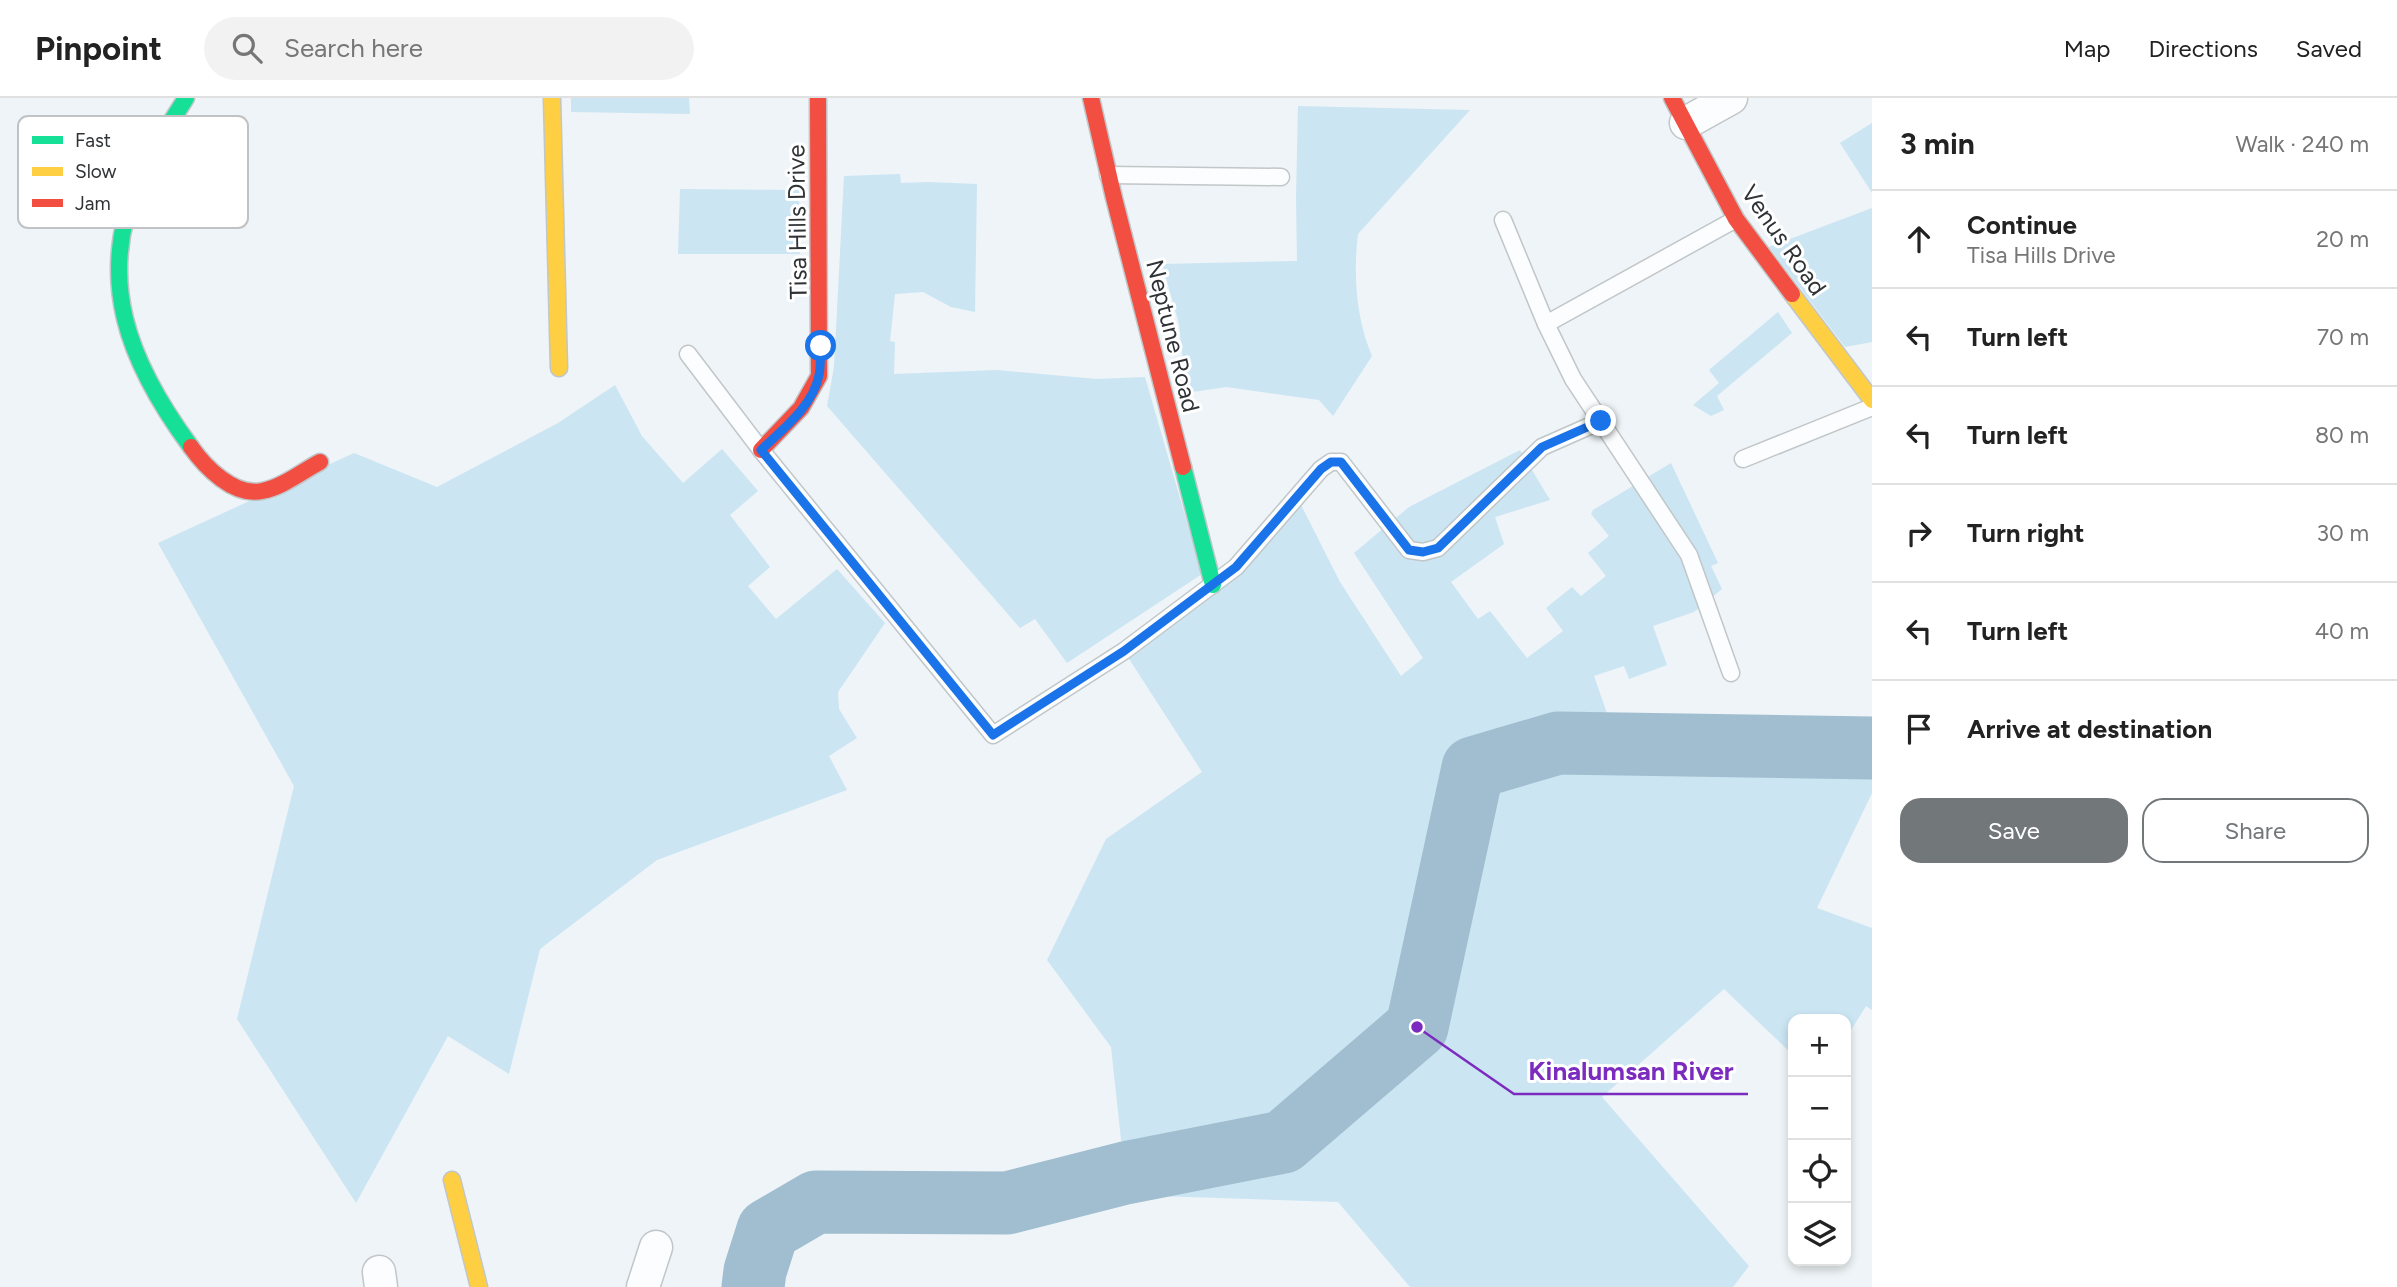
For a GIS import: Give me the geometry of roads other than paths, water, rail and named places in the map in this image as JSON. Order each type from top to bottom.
[{"type":"street","points":[[175,116],[186,98]]},
{"type":"street","points":[[552,98],[559,368]]},
{"type":"street","name":"Tisa Hills Drive","points":[[761,450],[792,421],[809,400],[819,376],[818,98]]},
{"type":"street","name":"Neptune Road","points":[[1091,98],[1108,175],[1213,585]]},
{"type":"street","points":[[1679,111],[1731,98]]},
{"type":"street","name":"Venus Road","points":[[1679,111],[1735,219],[1872,400]]},
{"type":"street","points":[[125,228],[118,264],[119,293],[125,328],[176,426],[206,466],[226,481],[257,492],[320,462]]},
{"type":"street","points":[[452,1180],[479,1287]]},
{"type":"street","points":[[643,1287],[656,1247]]},
{"type":"lane","points":[[1108,175],[1281,177]]},
{"type":"lane","points":[[1545,324],[1735,219]]},
{"type":"lane","points":[[1503,220],[1545,324],[1573,379],[1689,555],[1731,673]]},
{"type":"lane","points":[[688,354],[761,450],[993,735],[1124,651],[1236,567],[1321,469],[1331,462],[1341,462],[1409,550],[1423,552],[1438,548],[1542,447],[1601,421]]},
{"type":"lane","points":[[1743,459],[1872,407]]},
{"type":"waterway","points":[[753,1287],[755,1271],[768,1230],[816,1202],[1007,1203],[1125,1173],[1283,1142],[1417,1027],[1473,768],[1558,743],[1872,748]]},
{"type":"place","name":"Kinalumsan River","points":[[1417,1027]]}]
